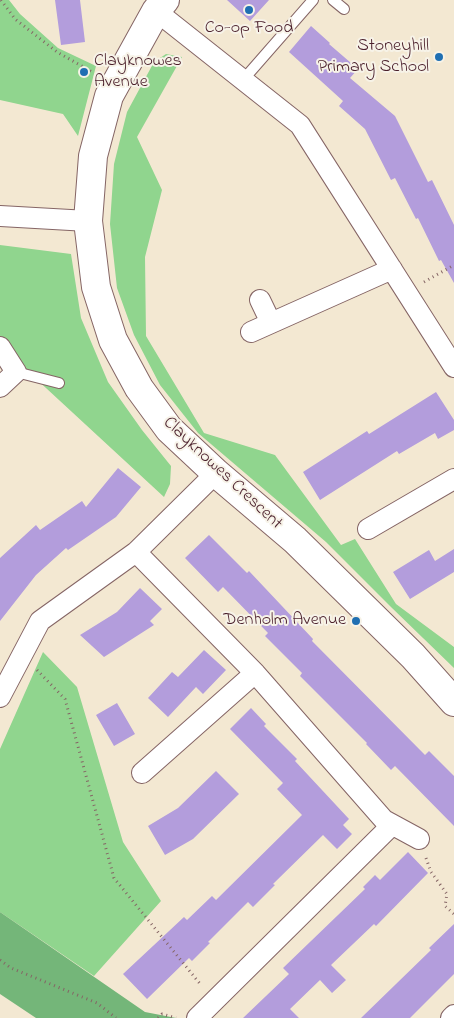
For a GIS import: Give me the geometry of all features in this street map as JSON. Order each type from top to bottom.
[{"type":"street","name":"Clayknowes Crescent","points":[[160,6],[108,96],[93,156],[88,220],[96,287],[113,340],[139,388],[169,429],[216,474],[294,540],[413,656],[454,702]]},
{"type":"street","points":[[160,6],[242,80],[300,125],[454,366]]},
{"type":"street","points":[[0,216],[88,220]]},
{"type":"street","points":[[251,332],[392,269]]},
{"type":"street","points":[[260,300],[270,323]]},
{"type":"street","points":[[0,347],[16,372],[0,387]]},
{"type":"street","points":[[0,697],[40,621],[136,552],[216,474]]},
{"type":"street","points":[[368,529],[454,479]]},
{"type":"street","points":[[136,552],[255,673],[384,820],[419,839]]},
{"type":"street","points":[[142,772],[255,673]]},
{"type":"street","points":[[196,1018],[392,825]]},
{"type":"street","points":[[451,1018],[454,1015]]},
{"type":"lane","points":[[242,80],[313,0]]},
{"type":"lane","points":[[333,0],[344,9]]},
{"type":"lane","points":[[16,372],[59,383]]},
{"type":"path","points":[[2,0],[15,19],[56,52],[102,77],[96,92],[108,96]]},
{"type":"path","points":[[406,292],[454,265]]},
{"type":"path","points":[[23,655],[65,699],[114,878],[214,1001]]},
{"type":"path","points":[[419,839],[431,872],[447,894],[445,906],[454,914]]},
{"type":"path","points":[[0,960],[12,968],[97,1003],[116,1018]]},
{"type":"path","points":[[158,1018],[162,1014],[176,1018]]},
{"type":"green space","points":[[0,0],[9,0],[20,14],[58,48],[96,66],[78,136],[63,114],[0,100]]},
{"type":"green space","points":[[166,54],[182,57],[137,137],[162,190],[145,257],[146,336],[204,433],[275,455],[341,545],[355,539],[396,604],[454,647],[454,668],[326,542],[198,433],[160,385],[134,335],[117,288],[110,224],[114,164],[127,112],[154,62]]},
{"type":"green space","points":[[0,245],[71,254],[81,318],[108,382],[142,430],[171,466],[170,484],[164,497],[20,364],[0,338]]},
{"type":"green space","points":[[43,652],[77,687],[123,842],[161,901],[94,976],[0,912],[0,749]]},
{"type":"green space","points":[[0,912],[145,1012],[176,1018],[36,1018],[0,994]]},
{"type":"building","points":[[55,0],[80,0],[85,42],[61,45]]},
{"type":"building","name":"Co-op Food","points":[[227,0],[269,0],[250,21]]},
{"type":"building","points":[[311,26],[358,69],[350,78],[395,116],[428,182],[432,180],[454,225],[454,283],[441,260],[439,261],[418,218],[416,219],[395,178],[391,180],[365,129],[339,106],[343,101],[289,52]]},
{"type":"building","points":[[436,392],[454,420],[454,430],[438,439],[435,433],[399,454],[397,451],[320,500],[303,472],[367,431],[369,434]]},
{"type":"building","points":[[118,468],[141,487],[116,517],[68,550],[66,548],[36,575],[0,621],[0,558],[36,525],[40,530],[82,501],[86,507]]},
{"type":"building","points":[[209,535],[247,573],[249,571],[313,639],[312,641],[425,755],[429,751],[454,776],[454,826],[395,766],[391,770],[367,743],[300,676],[302,673],[265,636],[268,633],[223,587],[218,592],[185,558]]},
{"type":"building","points":[[454,549],[454,572],[410,599],[393,572],[429,550],[435,561]]},
{"type":"building","points":[[140,588],[162,609],[150,621],[154,625],[104,657],[80,635],[117,612]]},
{"type":"building","points":[[204,650],[226,670],[203,694],[196,687],[168,717],[148,698],[172,672],[178,677]]},
{"type":"building","points":[[117,703],[135,734],[114,746],[96,715]]},
{"type":"building","points":[[251,708],[266,724],[264,726],[297,759],[295,761],[349,819],[343,825],[352,834],[337,849],[323,835],[273,884],[275,885],[253,907],[248,902],[192,961],[189,958],[147,999],[123,974],[184,917],[187,920],[212,896],[216,900],[302,815],[277,789],[283,783],[230,729]]},
{"type":"building","points":[[216,771],[239,794],[193,839],[165,855],[148,826],[178,808]]},
{"type":"building","points":[[408,852],[428,873],[376,926],[374,924],[331,965],[346,980],[332,993],[320,980],[290,1009],[299,1018],[243,1018],[289,974],[283,968],[365,889],[363,887],[375,875],[380,880]]},
{"type":"building","points":[[454,924],[454,974],[410,1018],[361,1018],[431,950],[429,948]]},
{"type":"place","name":"Co-op Food","points":[[249,10]]},
{"type":"place","name":"Stoneyhill Primary School","points":[[439,57]]},
{"type":"place","name":"Clayknowes Avenue","points":[[84,72]]},
{"type":"place","name":"Denholm Avenue","points":[[356,621]]}]
